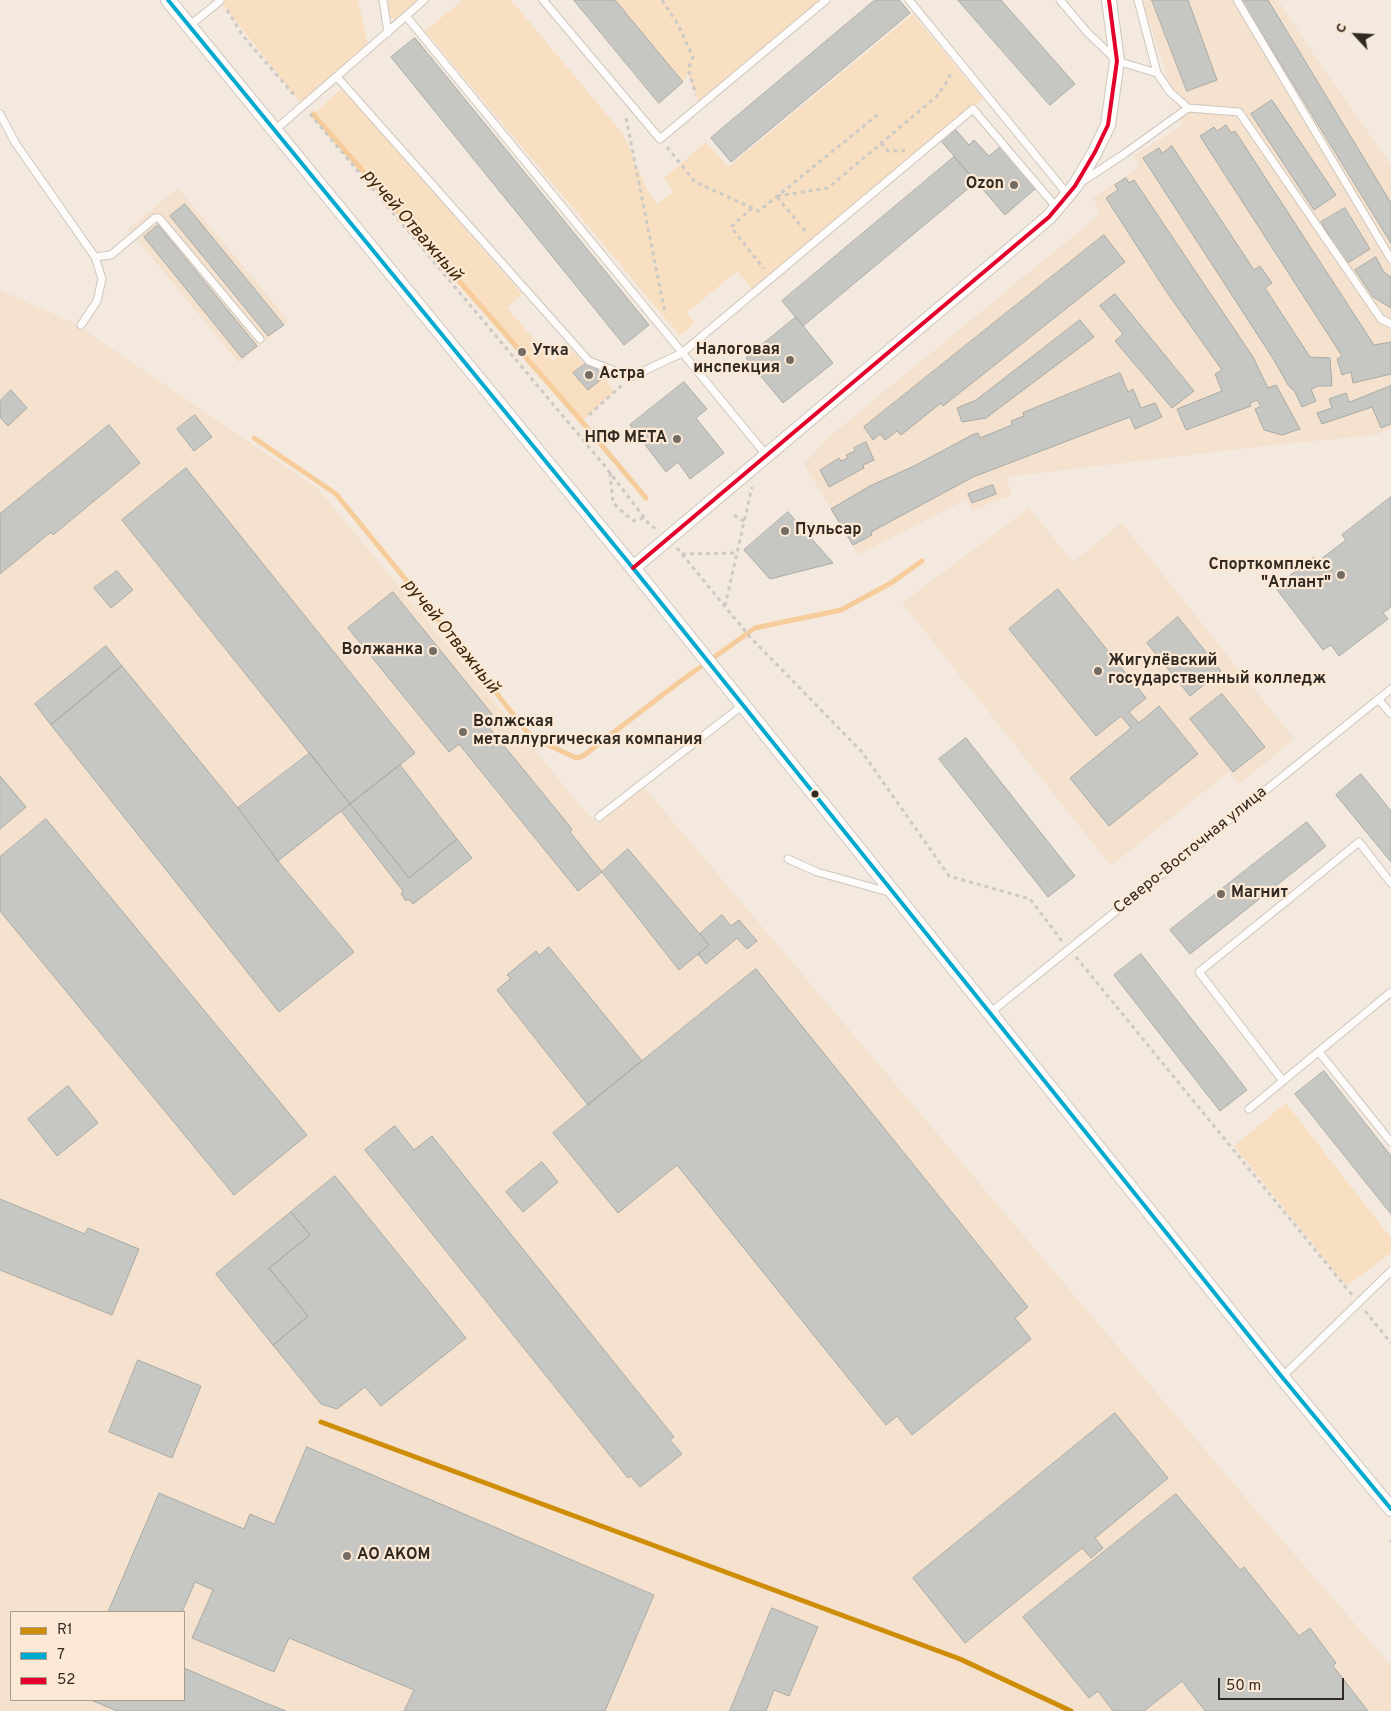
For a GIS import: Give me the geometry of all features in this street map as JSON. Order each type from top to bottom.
[{"type":"street","points":[[168,0],[633,568],[1282,1377],[1391,1509]]},
{"type":"street","points":[[633,568],[1050,217],[1072,191],[1095,152],[1108,125],[1117,61],[1109,0]]},
{"type":"lane","points":[[383,0],[388,33]]},
{"type":"lane","points":[[275,130],[424,0]]},
{"type":"lane","points":[[543,0],[660,139],[826,0]]},
{"type":"lane","points":[[909,0],[956,58],[1072,191],[1188,108]]},
{"type":"lane","points":[[1060,0],[1087,32],[1117,61],[1157,73]]},
{"type":"lane","points":[[1138,0],[1157,73],[1170,92],[1188,108],[1239,112],[1381,319],[1391,324]]},
{"type":"lane","points":[[1237,0],[1391,258]]},
{"type":"lane","points":[[189,26],[220,1]]},
{"type":"lane","points":[[406,16],[670,338],[762,461]]},
{"type":"lane","points":[[337,77],[590,361],[631,377],[682,353],[973,109],[1057,208]]},
{"type":"lane","points":[[0,114],[16,144],[95,257],[102,279],[96,301],[81,325]]},
{"type":"lane","points":[[95,257],[110,255],[155,218],[159,218],[260,339]]},
{"type":"lane","name":"Северо-Восточная улица","points":[[990,1013],[1391,689]]},
{"type":"lane","points":[[1378,699],[1391,714]]},
{"type":"lane","points":[[600,817],[743,705]]},
{"type":"lane","points":[[1283,1081],[1199,972],[1359,842],[1391,883]]},
{"type":"lane","points":[[788,859],[816,872],[895,894]]},
{"type":"lane","points":[[1249,1109],[1390,994]]},
{"type":"lane","points":[[1319,1052],[1391,1142]]},
{"type":"lane","points":[[1282,1377],[1391,1271]]},
{"type":"path","points":[[662,0],[677,23],[693,57],[688,66],[688,73],[700,105]]},
{"type":"path","points":[[220,1],[243,36],[610,473],[649,524],[669,538],[750,637],[862,752],[949,876],[1030,899],[1391,1343]]},
{"type":"path","points":[[777,196],[828,188],[936,97],[946,84],[956,58]]},
{"type":"path","points":[[622,93],[670,338]]},
{"type":"path","points":[[660,139],[695,182],[759,211],[881,112]]},
{"type":"path","points":[[881,143],[888,152],[910,150],[903,156]]},
{"type":"path","points":[[777,196],[808,233],[800,239]]},
{"type":"path","points":[[752,208],[731,227],[764,269],[771,263]]},
{"type":"path","points":[[589,415],[631,377]]},
{"type":"path","points":[[725,606],[744,521],[762,461]]},
{"type":"path","points":[[610,473],[613,503],[632,521],[644,518]]},
{"type":"path","points":[[734,515],[744,521]]},
{"type":"path","points":[[682,554],[737,553]]},
{"type":"shaded area","points":[[219,0],[358,0],[369,49],[302,105]]},
{"type":"shaded area","points":[[388,0],[416,0],[417,3],[399,21],[389,17]]},
{"type":"shaded area","points":[[463,0],[511,0],[623,134],[648,192],[658,204],[674,191],[664,178],[706,142],[728,167],[913,14],[983,99],[753,290],[737,271],[687,313],[695,323],[680,336],[425,31]]},
{"type":"shaded area","points":[[615,0],[826,0],[700,105],[688,74],[683,82]]},
{"type":"shaded area","points":[[1142,0],[1278,0],[1391,165],[1391,428],[1376,435],[1265,446],[1006,477],[1012,495],[972,511],[967,499],[858,555],[804,464],[830,436],[1100,214],[1093,198],[1139,167],[1134,156],[1183,125]]},
{"type":"shaded area","points":[[342,88],[522,294],[507,308],[553,361],[569,347],[584,364],[574,373],[588,390],[604,377],[614,392],[582,421],[313,114]]},
{"type":"shaded area","points":[[178,188],[289,321],[239,363],[128,229]]},
{"type":"shaded area","points":[[0,290],[74,323],[317,488],[596,824],[643,786],[1262,1517],[1391,1665],[1391,1711],[0,1711]]},
{"type":"shaded area","name":"Жигулёвский государственный колледж","points":[[1029,508],[1073,562],[1122,523],[1294,739],[1239,784],[1229,772],[1111,866],[902,603]]},
{"type":"shaded area","points":[[1286,1103],[1391,1238],[1391,1253],[1346,1286],[1234,1146]]},
{"type":"building","points":[[574,0],[615,0],[683,82],[659,103]]},
{"type":"building","points":[[875,0],[899,0],[910,13],[731,162],[711,138]]},
{"type":"building","points":[[958,0],[1001,0],[1075,84],[1050,105]]},
{"type":"building","points":[[1152,0],[1188,0],[1217,80],[1187,91]]},
{"type":"building","points":[[1242,0],[1268,0],[1391,203],[1391,243]]},
{"type":"building","points":[[415,38],[649,325],[624,345],[391,57]]},
{"type":"building","points":[[1272,100],[1336,195],[1314,210],[1251,114]]},
{"type":"building","points":[[1226,125],[1231,133],[1235,131],[1374,345],[1391,342],[1391,374],[1353,383],[1351,372],[1342,375],[1337,359],[1342,356],[1200,136],[1214,127],[1217,131]]},
{"type":"building","points":[[955,129],[969,145],[974,140],[989,156],[1000,147],[1036,188],[1005,215],[941,141]]},
{"type":"building","points":[[1172,146],[1254,270],[1260,266],[1272,283],[1265,288],[1310,357],[1330,358],[1332,386],[1318,386],[1311,389],[1316,401],[1302,407],[1295,392],[1288,385],[1274,360],[1143,158],[1159,148],[1162,153]]},
{"type":"building","points":[[954,157],[976,182],[803,326],[782,301]]},
{"type":"building","points":[[1126,178],[1129,183],[1134,180],[1253,357],[1268,388],[1276,385],[1300,429],[1282,435],[1264,430],[1255,409],[1261,406],[1257,400],[1250,403],[1251,406],[1186,430],[1177,409],[1222,391],[1215,374],[1222,370],[1166,291],[1106,198],[1118,190],[1115,185]]},
{"type":"building","points":[[185,204],[284,325],[268,336],[170,216]]},
{"type":"building","points":[[1345,208],[1370,249],[1346,264],[1321,222]]},
{"type":"building","points":[[158,225],[257,346],[242,358],[144,237]]},
{"type":"building","points":[[1104,235],[1125,262],[943,406],[941,403],[901,435],[897,431],[885,440],[880,434],[873,440],[864,427]]},
{"type":"building","points":[[1376,257],[1383,271],[1391,277],[1391,308],[1373,297],[1355,270]]},
{"type":"building","points":[[1115,294],[1194,391],[1172,408],[1115,341],[1123,334],[1100,306]]},
{"type":"building","name":"Налоговая инспекция","points":[[796,317],[833,363],[783,403],[746,358]]},
{"type":"building","points":[[1080,320],[1094,337],[986,418],[962,422],[957,408],[976,400]]},
{"type":"building","name":"Астра","points":[[589,361],[604,377],[588,390],[573,373]]},
{"type":"building","points":[[1120,373],[1128,392],[1133,389],[1141,408],[1155,403],[1162,417],[1135,429],[1130,417],[973,477],[871,532],[872,535],[853,545],[831,509],[870,486],[914,466],[972,435],[978,433],[980,438],[1012,425],[1011,421],[1024,416],[1023,413]]},
{"type":"building","name":"НПФ МЕТА","points":[[684,382],[707,409],[696,418],[724,453],[690,479],[678,462],[666,472],[630,425]]},
{"type":"building","points":[[1391,386],[1391,424],[1381,428],[1372,407],[1322,424],[1317,413],[1332,408],[1329,399],[1346,393],[1349,402]]},
{"type":"building","points":[[11,390],[27,408],[8,426],[0,417],[0,401]]},
{"type":"building","points":[[195,415],[212,437],[194,451],[177,429]]},
{"type":"building","points":[[109,425],[140,463],[53,535],[51,532],[0,574],[0,514]]},
{"type":"building","points":[[866,442],[874,460],[863,465],[864,468],[829,487],[820,470],[839,458],[841,461],[848,458],[846,455],[855,451],[854,448]]},
{"type":"building","points":[[186,468],[415,753],[350,804],[122,520]]},
{"type":"building","points":[[993,485],[996,494],[972,503],[968,494]]},
{"type":"building","name":"Спорткомплекс \"Атлант\"","points":[[1391,497],[1391,607],[1383,613],[1388,619],[1339,656],[1331,645],[1323,650],[1275,587],[1314,557],[1317,562],[1346,540],[1342,535]]},
{"type":"building","name":"Пульсар","points":[[788,512],[833,563],[770,579],[744,550]]},
{"type":"building","points":[[117,571],[133,590],[111,608],[94,588]]},
{"type":"building","points":[[1058,589],[1146,698],[1129,712],[1139,723],[1159,706],[1198,754],[1109,826],[1070,778],[1131,728],[1121,716],[1096,736],[1009,629]]},
{"type":"building","name":"Волжская металлургическая компания","points":[[393,592],[492,714],[483,720],[572,829],[570,832],[602,872],[578,891],[459,744],[449,752],[348,628]]},
{"type":"building","points":[[1178,617],[1221,671],[1190,696],[1147,643]]},
{"type":"building","points":[[106,646],[122,666],[51,725],[35,704]]},
{"type":"building","points":[[122,666],[238,808],[278,861],[354,952],[279,1012],[51,725]]},
{"type":"building","points":[[1222,694],[1265,747],[1233,772],[1190,719]]},
{"type":"building","points":[[966,738],[1075,876],[1048,897],[939,759]]},
{"type":"building","points":[[310,753],[350,804],[278,861],[238,808]]},
{"type":"building","points":[[400,765],[457,839],[409,878],[350,804]]},
{"type":"building","points":[[1361,774],[1391,811],[1391,862],[1336,795]]},
{"type":"building","points":[[0,776],[26,807],[0,829]]},
{"type":"building","points":[[350,804],[409,878],[457,839],[472,858],[413,904],[408,899],[406,901],[401,894],[403,891],[342,812]]},
{"type":"building","points":[[46,819],[307,1135],[234,1195],[0,911],[0,857]]},
{"type":"building","points":[[1307,822],[1326,846],[1190,954],[1170,930]]},
{"type":"building","points":[[628,849],[709,945],[679,970],[602,872]]},
{"type":"building","points":[[722,915],[731,926],[739,920],[757,941],[747,949],[737,938],[706,964],[698,954],[709,945],[700,934]]},
{"type":"building","points":[[549,947],[642,1061],[588,1105],[497,990],[511,978],[507,975],[536,951],[539,955]]},
{"type":"building","points":[[1141,954],[1247,1090],[1220,1111],[1114,975]]},
{"type":"building","points":[[756,969],[1028,1307],[1015,1318],[1031,1339],[912,1435],[897,1416],[886,1425],[677,1165],[618,1213],[553,1133]]},
{"type":"building","points":[[1324,1071],[1391,1156],[1391,1214],[1295,1094]]},
{"type":"building","points":[[68,1086],[98,1123],[57,1156],[28,1119]]},
{"type":"building","points":[[395,1126],[414,1150],[432,1136],[674,1437],[670,1440],[682,1454],[640,1487],[631,1476],[628,1478],[365,1150]]},
{"type":"building","points":[[542,1162],[558,1182],[523,1212],[506,1192]]},
{"type":"building","points":[[335,1176],[466,1338],[381,1406],[365,1387],[337,1409],[321,1404],[273,1345],[308,1316],[269,1268],[310,1235],[291,1212]]},
{"type":"building","points":[[0,1199],[85,1234],[88,1228],[139,1249],[112,1315],[0,1270]]},
{"type":"building","points":[[291,1212],[310,1235],[269,1268],[308,1316],[273,1345],[216,1274]]},
{"type":"building","points":[[138,1360],[201,1386],[172,1458],[109,1432]]},
{"type":"building","points":[[1115,1413],[1168,1478],[1095,1538],[1103,1548],[1091,1558],[1082,1548],[965,1643],[913,1578]]},
{"type":"building","name":"АО АКОМ","points":[[307,1447],[654,1595],[605,1711],[404,1711],[414,1690],[289,1638],[274,1672],[192,1638],[213,1590],[195,1582],[182,1611],[108,1611],[159,1493],[244,1529],[250,1514],[274,1524]]},
{"type":"building","points":[[1176,1494],[1240,1570],[1244,1567],[1299,1636],[1310,1628],[1336,1663],[1333,1666],[1368,1711],[1205,1711],[1182,1681],[1144,1711],[1113,1711],[1098,1691],[1089,1698],[1023,1617]]},
{"type":"building","points":[[772,1608],[818,1627],[789,1696],[774,1690],[766,1711],[730,1711]]},
{"type":"building","points":[[185,1668],[286,1711],[117,1711],[93,1701],[185,1701]]},
{"type":"waterway","name":"ручей Отважный","points":[[313,114],[578,417],[646,498]]},
{"type":"waterway","name":"ручей Отважный","points":[[254,438],[336,494],[527,732],[534,738],[576,758],[583,756],[678,683],[755,628],[841,610],[891,583],[922,561]]},
{"type":"transit line","name":"7","points":[[168,0],[633,568],[1282,1377],[1391,1509]]},
{"type":"transit line","name":"52","points":[[633,568],[1049,217],[1075,186],[1108,125],[1117,61],[1109,0]]},
{"type":"transit line","name":"R1","points":[[321,1422],[960,1659],[1071,1711]]},
{"type":"place","name":"Ozon","points":[[1014,185]]},
{"type":"place","name":"Утка","points":[[522,352]]},
{"type":"place","name":"Налоговая инспекция","points":[[790,360]]},
{"type":"place","name":"Астра","points":[[589,375]]},
{"type":"place","name":"НПФ МЕТА","points":[[677,439]]},
{"type":"place","name":"Пульсар","points":[[785,531]]},
{"type":"place","name":"Спорткомплекс \"Атлант\"","points":[[1341,575]]},
{"type":"place","name":"Волжанка","points":[[433,651]]},
{"type":"place","name":"Жигулёвский государственный колледж","points":[[1098,671]]},
{"type":"place","name":"Волжская металлургическая компания","points":[[463,732]]},
{"type":"place","name":"Магнит","points":[[1221,894]]},
{"type":"place","name":"АО АКОМ","points":[[347,1556]]}]
